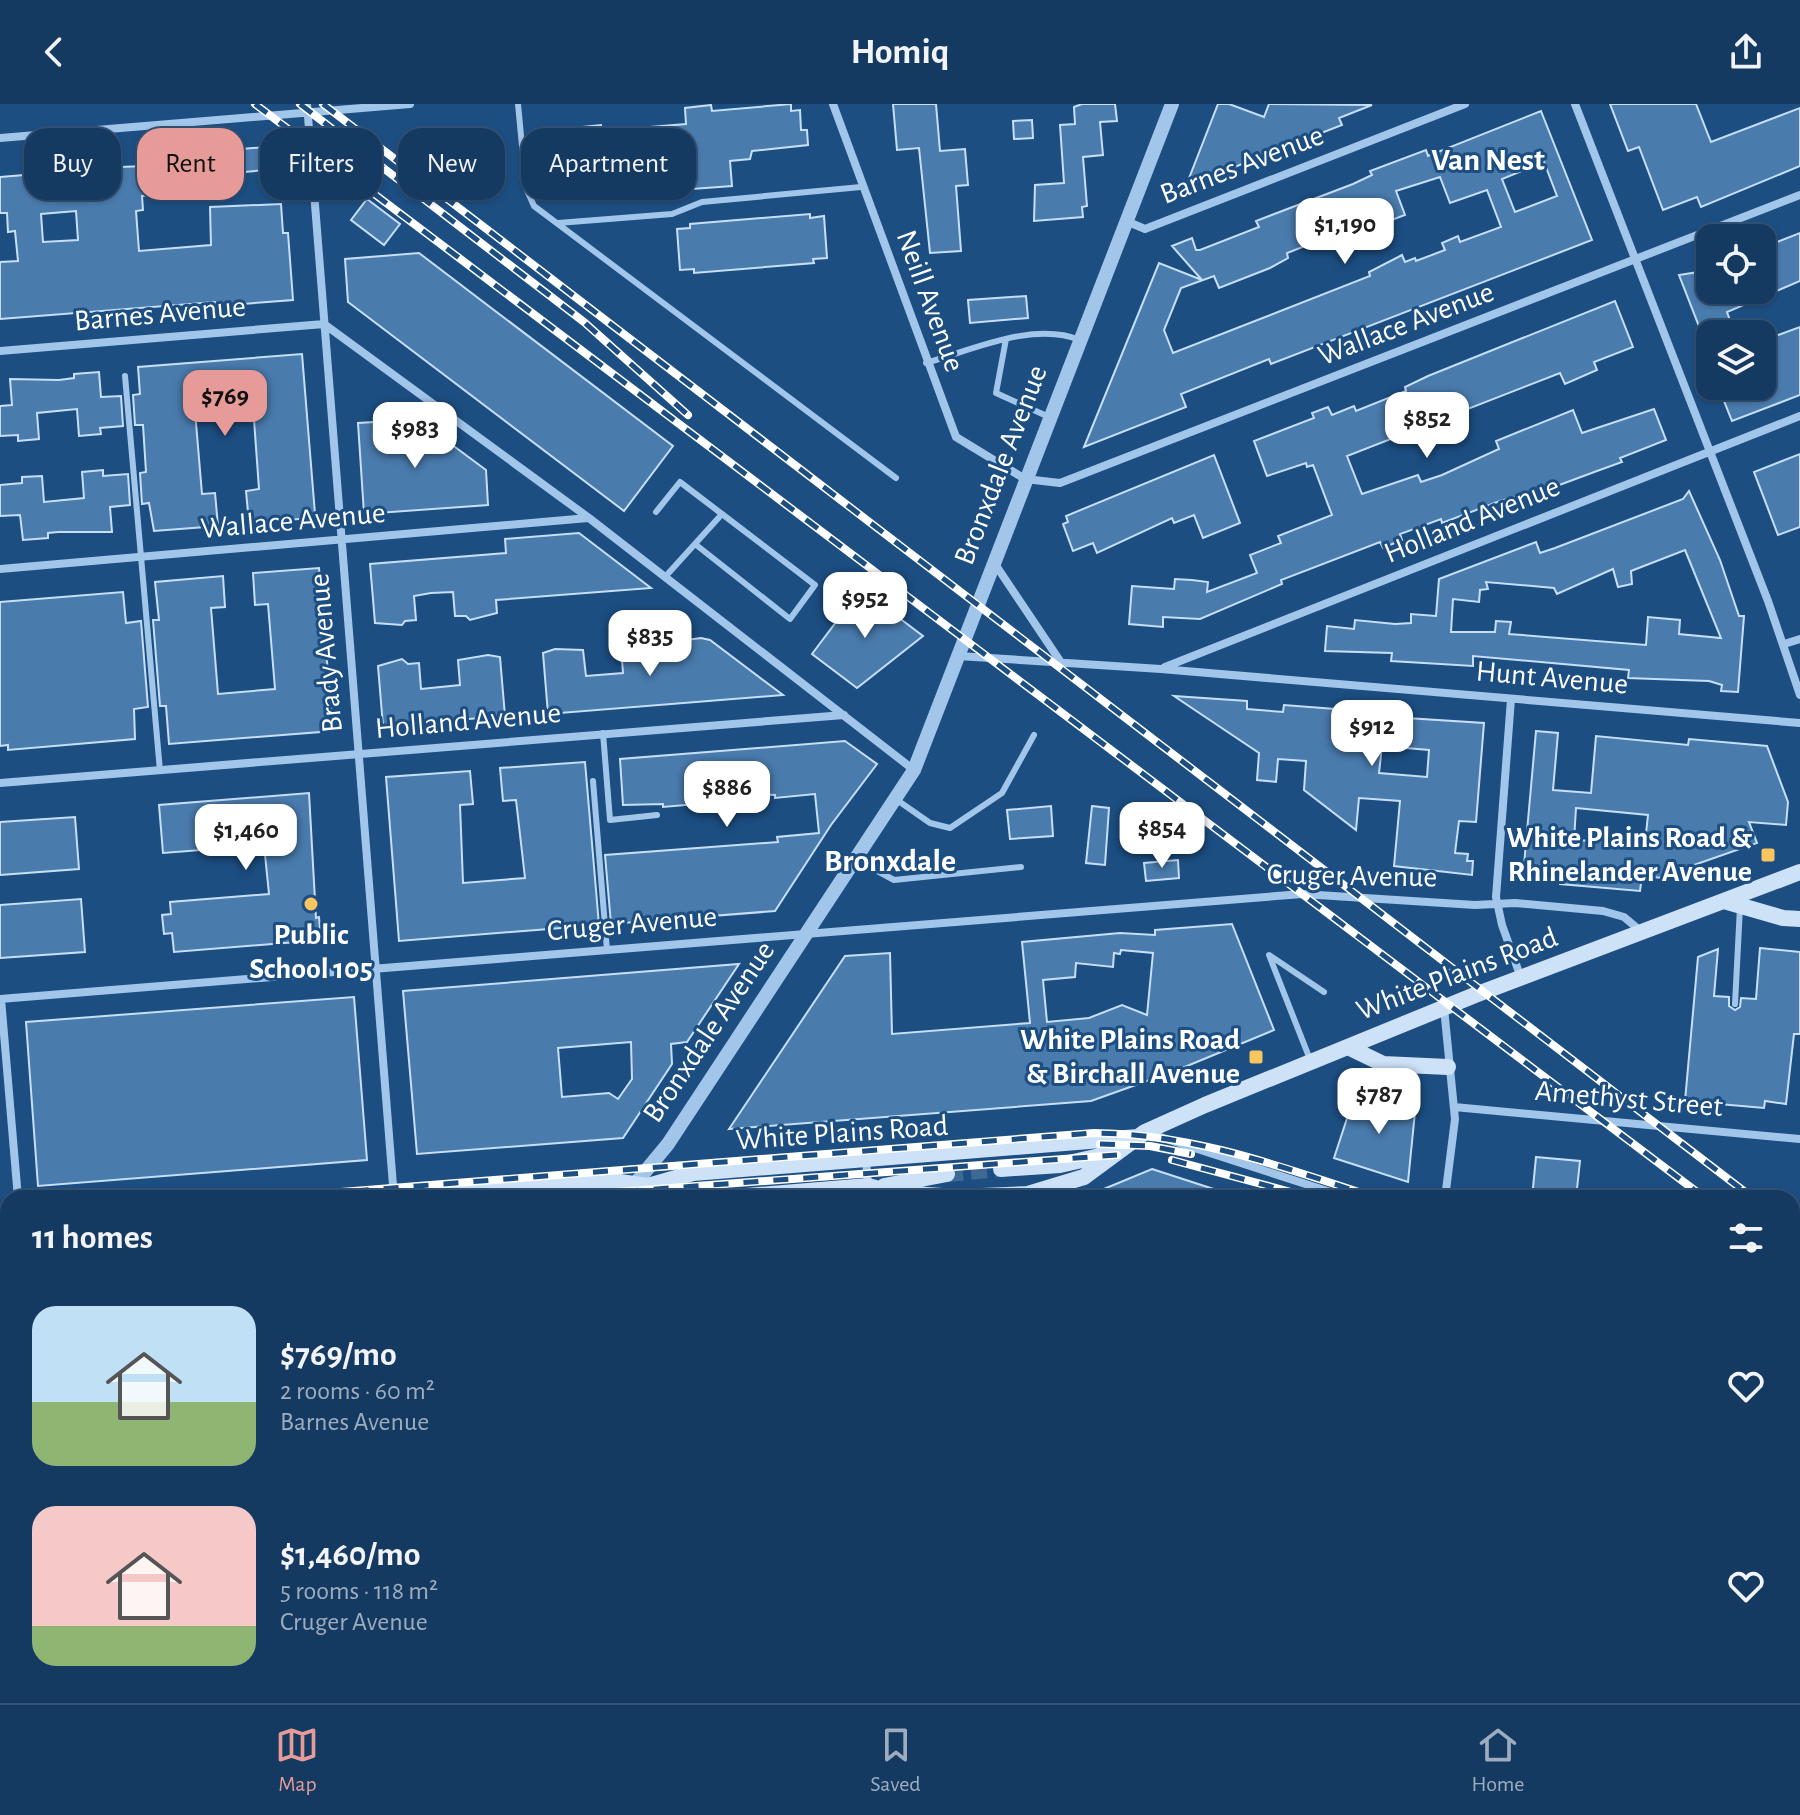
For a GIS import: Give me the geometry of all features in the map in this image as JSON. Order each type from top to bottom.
[{"type":"main road","name":"White Plains Road","points":[[1036,1190],[1084,1177],[1142,1135],[1311,1062],[1800,872]]},
{"type":"main road","points":[[1724,901],[1800,919]]},
{"type":"main road","points":[[1348,1047],[1383,1064],[1448,1067]]},
{"type":"main road","name":"White Plains Road","points":[[512,1190],[606,1180],[637,1189],[693,1173],[1142,1135]]},
{"type":"main road","name":"White Plains Road","points":[[1001,1169],[1060,1165],[1122,1151]]},
{"type":"main road","name":"White Plains Road","points":[[876,1190],[947,1174]]},
{"type":"street","points":[[0,138],[307,108],[410,104]]},
{"type":"street","name":"Neill Avenue","points":[[833,104],[926,363],[956,437],[965,446],[1025,479]]},
{"type":"street","name":"Bronxdale Avenue","points":[[637,1189],[809,934],[914,770],[1172,104]]},
{"type":"street","name":"Barnes Avenue","points":[[1126,221],[1145,229],[1465,104]]},
{"type":"street","points":[[1575,104],[1784,644],[1800,695]]},
{"type":"street","name":"Brady Avenue","points":[[307,108],[394,1190]]},
{"type":"street","name":"Wallace Avenue","points":[[1025,479],[1060,483],[1800,195]]},
{"type":"street","points":[[324,324],[589,518],[914,770]]},
{"type":"street","name":"Barnes Avenue","points":[[0,351],[324,324]]},
{"type":"street","name":"Holland Avenue","points":[[1161,669],[1800,416]]},
{"type":"street","name":"Wallace Avenue","points":[[0,569],[589,518]]},
{"type":"street","points":[[993,561],[1060,661]]},
{"type":"street","points":[[1784,644],[1800,639]]},
{"type":"street","name":"Hunt Avenue","points":[[958,656],[1161,669],[1800,723]]},
{"type":"street","points":[[1511,699],[1497,904],[1521,978]]},
{"type":"street","name":"Holland Avenue","points":[[0,783],[844,715]]},
{"type":"street","name":"Cruger Avenue","points":[[1,999],[1302,894],[1611,912],[1643,933]]},
{"type":"street","points":[[1,999],[17,1190]]},
{"type":"street","points":[[1444,1008],[1454,1107],[1453,1145],[1446,1190]]},
{"type":"street","name":"Amethyst Street","points":[[1454,1107],[1800,1139]]},
{"type":"street","points":[[1142,1135],[1323,1190]]},
{"type":"street","points":[[866,1160],[872,1190]]},
{"type":"lane","points":[[518,104],[528,198],[534,206],[896,478]]},
{"type":"lane","points":[[558,223],[672,214],[702,202],[861,187]]},
{"type":"lane","points":[[926,363],[1006,339],[1066,335],[1080,340]]},
{"type":"lane","points":[[1006,339],[996,393],[1050,418]]},
{"type":"lane","points":[[125,376],[160,771]]},
{"type":"lane","points":[[656,512],[680,482],[815,585],[790,619],[695,544]]},
{"type":"lane","points":[[665,577],[722,514]]},
{"type":"lane","points":[[603,733],[610,820],[657,815]]},
{"type":"lane","points":[[897,800],[930,823],[950,828],[1002,793],[1034,735]]},
{"type":"lane","points":[[593,781],[607,950]]},
{"type":"lane","points":[[857,860],[894,880],[1021,867]]},
{"type":"lane","points":[[1735,1004],[1741,907]]},
{"type":"lane","points":[[1311,1062],[1269,955],[1324,992]]},
{"type":"building","points":[[791,104],[791,111],[800,110],[801,130],[807,130],[808,145],[752,151],[750,159],[730,161],[732,186],[696,189],[696,128],[637,128],[686,124],[685,108],[711,105],[712,111]]},
{"type":"building","points":[[893,104],[936,104],[940,151],[965,149],[968,185],[956,186],[961,251],[930,253],[919,148],[897,150]]},
{"type":"building","points":[[1082,104],[1115,104],[1117,121],[1100,122],[1103,155],[1083,157],[1087,206],[1082,207],[1083,217],[1034,221],[1035,185],[1064,183],[1060,125],[1075,124],[1074,107]]},
{"type":"building","points":[[1218,104],[1229,104],[1264,117],[1269,104],[1372,105],[1339,118],[1342,125],[1186,186]]},
{"type":"building","points":[[1610,104],[1696,104],[1711,142],[1800,108],[1800,166],[1701,207],[1697,197],[1663,210],[1639,147],[1628,151]]},
{"type":"building","points":[[1541,111],[1592,240],[1271,364],[1269,359],[1181,394],[1186,407],[1084,447],[1159,263],[1202,280],[1172,246],[1192,238],[1196,250],[1200,250],[1259,227],[1256,221],[1353,184],[1372,175],[1370,171],[1426,150],[1428,156]],"holes":[[[1544,162],[1557,196],[1515,212],[1502,179]],[[1440,177],[1450,203],[1487,190],[1501,227],[1460,242],[1458,236],[1442,243],[1445,250],[1416,261],[1415,258],[1405,262],[1402,255],[1369,272],[1370,276],[1173,353],[1164,330],[1181,288],[1214,276],[1219,288],[1270,268],[1288,258],[1287,253],[1348,229],[1350,233],[1357,233],[1405,215],[1396,191]]]},
{"type":"building","points":[[1032,120],[1033,138],[1014,139],[1013,121]]},
{"type":"building","points":[[260,147],[260,171],[244,172],[244,149]]},
{"type":"building","points":[[137,166],[137,200],[142,200],[143,210],[136,211],[139,251],[211,245],[210,207],[281,204],[283,233],[288,233],[293,300],[216,306],[215,302],[0,319],[0,262],[18,261],[15,231],[8,232],[7,213],[0,213],[0,177],[24,175],[24,200],[121,200],[121,167]],"holes":[[[76,211],[78,240],[43,242],[41,214]]]},
{"type":"building","points":[[368,200],[400,224],[384,245],[351,220]]},
{"type":"building","points":[[810,214],[810,218],[824,216],[827,258],[813,259],[814,263],[694,273],[694,269],[680,270],[677,229],[690,228],[690,224]]},
{"type":"building","points":[[1800,233],[1800,281],[1776,291],[1776,242]]},
{"type":"building","points":[[419,253],[673,446],[624,511],[348,302],[345,259]]},
{"type":"building","points":[[1696,272],[1696,304],[1746,304],[1727,312],[1730,320],[1697,320],[1679,275]]},
{"type":"building","points":[[1026,296],[1028,318],[970,323],[968,300]]},
{"type":"building","points":[[1615,301],[1633,347],[1594,362],[1597,370],[1565,384],[1560,373],[1347,456],[1362,494],[1418,475],[1421,482],[1442,475],[1499,449],[1496,441],[1573,410],[1582,433],[1654,409],[1666,440],[1620,458],[1622,462],[1519,500],[1518,496],[1500,501],[1442,523],[1441,519],[1400,534],[1402,540],[1383,548],[1380,542],[1281,580],[1282,584],[1200,619],[1163,617],[1163,627],[1129,624],[1132,586],[1174,589],[1175,579],[1192,580],[1208,582],[1207,592],[1257,573],[1250,555],[1281,543],[1278,536],[1332,515],[1313,465],[1307,467],[1306,463],[1267,476],[1254,441],[1314,418],[1312,413],[1328,407],[1332,415],[1354,406],[1356,411],[1406,391],[1405,387],[1428,376]]},
{"type":"building","points":[[1800,327],[1800,395],[1732,421],[1724,400],[1776,400],[1776,336]]},
{"type":"building","points":[[302,354],[315,514],[312,518],[249,523],[246,491],[259,489],[253,406],[195,411],[202,494],[215,493],[218,526],[154,531],[149,503],[142,504],[140,473],[146,472],[143,425],[135,425],[133,395],[140,394],[138,367]]},
{"type":"building","points":[[99,372],[101,397],[121,396],[123,426],[100,428],[101,434],[79,436],[77,409],[37,413],[39,439],[18,441],[18,435],[0,436],[0,406],[12,405],[10,379],[59,380],[74,378],[74,374]]},
{"type":"building","points":[[410,412],[411,428],[428,427],[486,470],[488,505],[364,514],[358,423],[392,421],[391,414]]},
{"type":"building","points":[[1800,454],[1800,527],[1778,535],[1754,472]]},
{"type":"building","points":[[1214,455],[1240,523],[1203,538],[1194,515],[1174,523],[1172,518],[1097,553],[1093,543],[1073,551],[1063,524],[1068,522],[1066,516]]},
{"type":"building","points":[[103,470],[103,476],[128,474],[130,505],[110,507],[112,532],[58,532],[48,533],[48,538],[23,540],[20,515],[0,516],[0,485],[22,483],[22,477],[42,476],[44,502],[84,498],[82,472]]},
{"type":"building","points":[[1689,491],[1720,560],[1739,616],[1744,616],[1738,692],[1721,691],[1722,685],[1709,681],[1628,678],[1629,670],[1473,656],[1473,666],[1391,661],[1392,653],[1325,651],[1327,626],[1354,629],[1355,620],[1395,624],[1411,623],[1411,614],[1436,616],[1439,579],[1536,542],[1540,553],[1683,499]],"holes":[[[1685,550],[1721,638],[1679,634],[1680,620],[1648,617],[1646,645],[1509,634],[1511,622],[1496,621],[1495,632],[1451,632],[1453,599],[1479,602],[1480,590],[1488,589],[1486,582],[1554,588],[1557,594],[1613,569],[1618,587],[1632,584],[1631,571]]]},
{"type":"building","points":[[579,533],[651,588],[496,600],[497,613],[470,620],[466,616],[455,616],[453,592],[431,593],[414,596],[416,620],[405,621],[402,625],[375,623],[370,564],[506,553],[505,539]]},
{"type":"building","points":[[319,568],[333,731],[169,744],[166,706],[160,706],[153,620],[159,620],[155,582],[223,576],[225,607],[211,608],[218,694],[275,689],[268,604],[255,605],[253,573]]},
{"type":"building","points":[[861,589],[923,636],[857,688],[812,654]]},
{"type":"building","points":[[123,592],[126,623],[141,621],[148,707],[134,709],[135,739],[8,750],[8,745],[0,746],[0,602]]},
{"type":"building","points":[[701,638],[710,640],[783,695],[548,714],[543,653],[555,649],[583,650],[586,676],[623,673],[621,647],[630,646],[636,641],[642,646]]},
{"type":"building","points":[[488,655],[500,657],[505,716],[383,726],[378,666],[402,659],[408,664],[419,663],[421,689],[460,685],[458,660]]},
{"type":"building","points":[[1174,696],[1247,701],[1247,709],[1283,712],[1284,705],[1361,711],[1360,715],[1484,723],[1476,822],[1459,821],[1455,853],[1468,854],[1467,861],[1473,861],[1472,875],[1394,866],[1400,801],[1359,798],[1356,830],[1304,790],[1306,761],[1278,759],[1276,782],[1257,780],[1259,753]],"holes":[[[1382,746],[1429,750],[1427,777],[1379,773]]]},
{"type":"building","points":[[1536,731],[1558,733],[1553,790],[1591,793],[1596,736],[1688,745],[1689,739],[1767,746],[1788,802],[1786,825],[1749,822],[1757,843],[1674,872],[1673,879],[1642,876],[1640,891],[1560,884],[1560,879],[1523,876]],"holes":[[[1576,808],[1648,815],[1645,843],[1574,840]]]},
{"type":"building","points":[[845,741],[877,764],[831,825],[775,911],[611,924],[605,855],[778,842],[777,837],[819,833],[815,794],[775,798],[775,795],[757,794],[720,797],[720,802],[663,807],[663,804],[623,805],[620,759]]},
{"type":"building","points":[[585,762],[599,925],[399,941],[386,777],[470,771],[473,804],[460,805],[463,883],[525,878],[516,800],[503,801],[500,768]]},
{"type":"building","points":[[309,793],[316,918],[319,917],[321,940],[174,952],[172,933],[164,934],[162,915],[171,914],[170,902],[269,894],[264,845],[163,853],[159,805]]},
{"type":"building","points":[[1051,806],[1053,836],[1010,839],[1007,810]]},
{"type":"building","points":[[1092,806],[1109,808],[1105,865],[1086,863]]},
{"type":"building","points":[[75,817],[79,869],[0,875],[0,822]]},
{"type":"building","points":[[1178,860],[1179,878],[1146,881],[1144,863]]},
{"type":"building","points":[[81,899],[85,952],[0,958],[0,905]]},
{"type":"building","points":[[1232,924],[1274,1030],[1175,1071],[1091,1101],[729,1129],[845,956],[890,953],[892,1034],[1030,1023],[1022,942],[1120,933],[1155,935],[1155,930]],"holes":[[[1121,950],[1153,953],[1147,1015],[1122,1005],[1089,1018],[1047,1022],[1043,980],[1075,977],[1076,963],[1113,967],[1114,953],[1120,954]]]},
{"type":"building","points":[[1760,948],[1800,952],[1800,1034],[1794,1034],[1786,1104],[1765,1101],[1764,1108],[1685,1101],[1698,957],[1718,949],[1714,996],[1729,997],[1729,1006],[1735,1010],[1740,1007],[1741,998],[1756,999]]},
{"type":"building","points":[[739,964],[687,1042],[671,1044],[672,1064],[623,1138],[417,1154],[403,991]],"holes":[[[631,1042],[632,1079],[618,1099],[609,1093],[562,1097],[558,1048]]]},
{"type":"building","points":[[354,997],[367,1160],[38,1186],[26,1022]]},
{"type":"building","points":[[1354,1097],[1416,1102],[1408,1182],[1334,1158]]},
{"type":"building","points":[[1536,1157],[1580,1161],[1577,1190],[1533,1190]]},
{"type":"building","points":[[1152,1169],[1217,1190],[1101,1190]]},
{"type":"tunnel","points":[[947,1174],[1001,1169]]},
{"type":"railway","points":[[255,104],[1694,1190]]},
{"type":"railway","points":[[300,104],[584,322],[688,415]]},
{"type":"railway","points":[[323,104],[1743,1190]]},
{"type":"railway","points":[[366,1190],[1094,1133],[1167,1139],[1203,1146],[1352,1190]]},
{"type":"railway","points":[[1100,1144],[1150,1146],[1191,1154]]},
{"type":"railway","points":[[642,1190],[1117,1155]]},
{"type":"railway","points":[[1172,1160],[1283,1190]]},
{"type":"place","name":"White Plains Road & Rhinelander Avenue","points":[[1768,855]]},
{"type":"place","name":"Public School 105","points":[[311,904]]},
{"type":"place","name":"White Plains Road & Birchall Avenue","points":[[1256,1057]]},
{"type":"district","name":"Van Nest","points":[[1488,160]]},
{"type":"district","name":"Bronxdale","points":[[890,861]]}]
